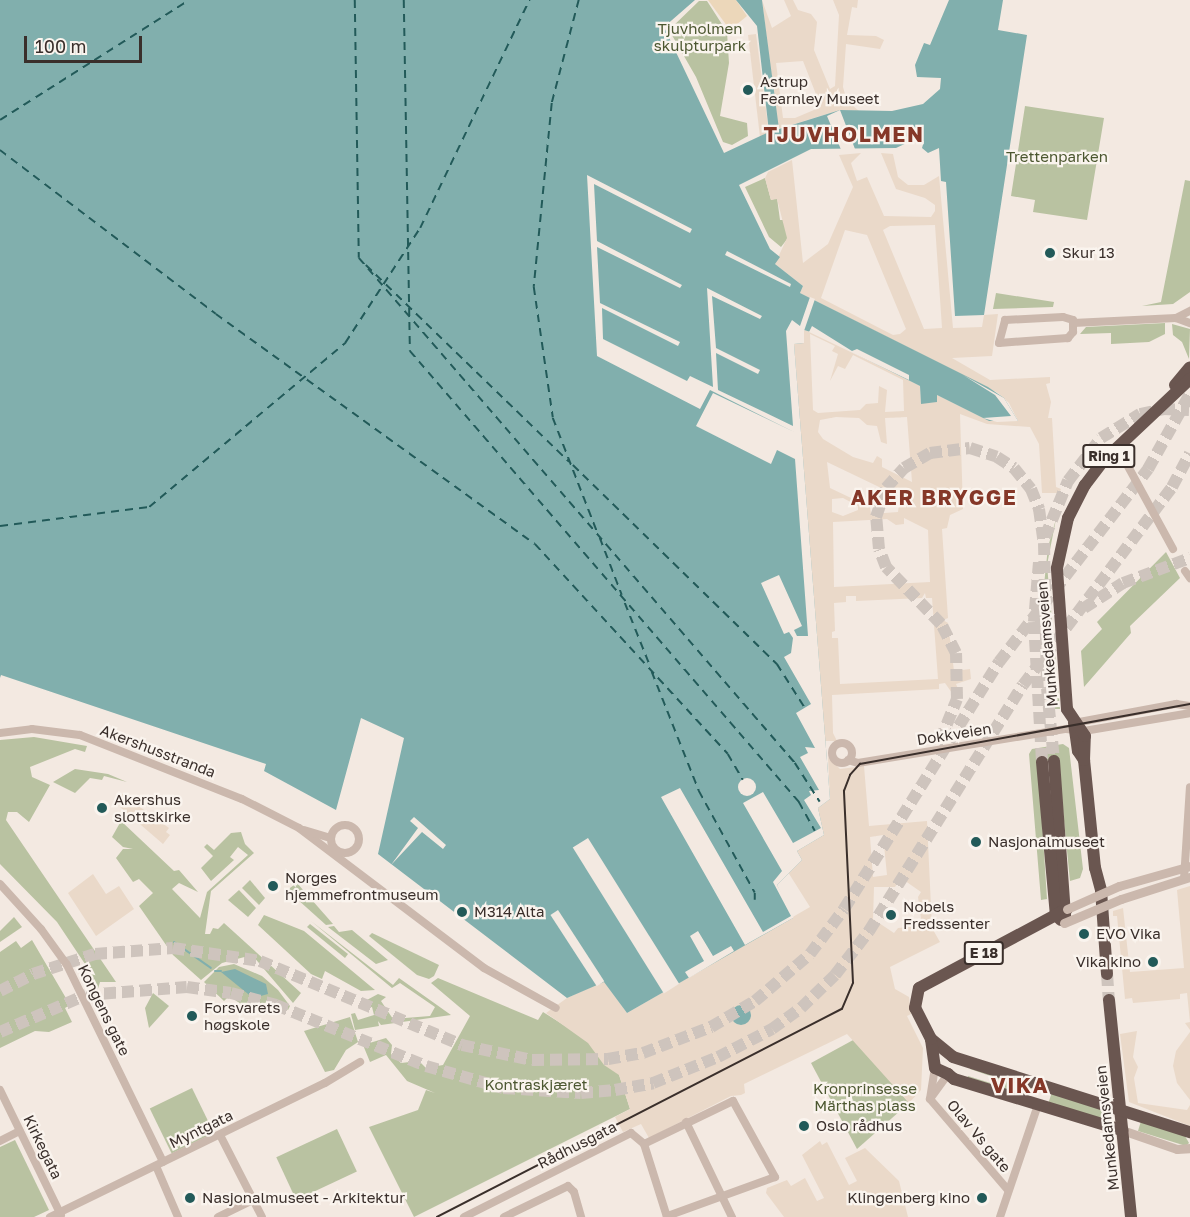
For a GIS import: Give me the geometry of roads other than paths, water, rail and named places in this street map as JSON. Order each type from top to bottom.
[{"type":"highway","name":"Munkedamsveien","points":[[1152,414],[1190,367]]},
{"type":"highway","name":"Munkedamsveien","points":[[1107,974],[1100,913],[1092,888],[1095,867],[1084,760],[1078,751],[1074,728],[1067,712],[1056,589],[1059,554],[1078,496],[1118,448],[1190,379]]},
{"type":"highway","points":[[1048,761],[1062,915]]},
{"type":"highway","name":"E 18","points":[[935,1065],[931,1039],[915,1008],[917,996],[1062,915]]},
{"type":"highway","name":"Munkedamsveien","points":[[1109,1000],[1131,1217]]},
{"type":"highway","name":"E 18","points":[[931,1039],[949,1056],[1120,1108]]},
{"type":"highway","points":[[948,1074],[954,1069],[949,1056],[935,1065],[948,1074],[1038,1105],[1122,1130]]},
{"type":"highway","points":[[1120,1108],[1190,1132]]},
{"type":"street","points":[[1176,318],[1190,311]]},
{"type":"street","points":[[1058,316],[1073,318],[1073,323],[1068,338],[999,343],[1002,324],[1008,319],[1058,316]]},
{"type":"street","points":[[1073,323],[1176,318],[1190,323]]},
{"type":"street","points":[[1118,448],[1173,549]]},
{"type":"street","points":[[1074,728],[1176,704],[1190,706]]},
{"type":"street","points":[[1074,728],[1190,713]]},
{"type":"street","name":"Dokkveien","points":[[848,760],[858,764],[1074,728]]},
{"type":"street","name":"Akershusstranda","points":[[0,733],[32,729],[80,735],[242,799],[299,828],[331,838]]},
{"type":"street","points":[[1062,915],[1187,878],[1190,787]]},
{"type":"street","name":"Akershusstranda","points":[[299,828],[484,968],[556,1008]]},
{"type":"street","points":[[1062,915],[1119,886],[1187,866]]},
{"type":"street","name":"Kongens gate","points":[[0,884],[36,922],[67,964],[159,1164],[178,1217]]},
{"type":"street","name":"Myntgata","points":[[50,1217],[61,1215],[360,1062]]},
{"type":"street","points":[[930,1099],[935,1065]]},
{"type":"street","points":[[930,1099],[948,1074]]},
{"type":"street","name":"Kirkegata","points":[[0,1090],[61,1215]]},
{"type":"street","name":"Olav Vs gate","points":[[930,1099],[1008,1190]]},
{"type":"street","points":[[733,1101],[775,1177],[667,1216],[644,1144],[686,1122],[733,1101]]},
{"type":"street","points":[[1000,1217],[1038,1105]]},
{"type":"street","points":[[686,1122],[732,1217]]},
{"type":"street","points":[[1122,1130],[1177,1149],[1190,1148]]},
{"type":"street","points":[[0,1141],[20,1131]]},
{"type":"street","name":"Rådhusgata","points":[[464,1217],[629,1133],[644,1144]]},
{"type":"street","points":[[220,1135],[262,1217]]},
{"type":"street","name":"Rådhusgata","points":[[504,1217],[564,1186],[574,1192],[581,1217]]},
{"type":"street","points":[[219,1217],[253,1200]]},
{"type":"water","points":[[0,0],[695,0],[664,27],[724,153],[769,132],[757,26],[736,0],[762,0],[779,129],[840,110],[892,111],[923,104],[940,89],[941,78],[917,77],[915,65],[924,43],[930,45],[949,0],[1003,0],[998,30],[1027,35],[984,315],[955,316],[946,182],[941,181],[939,148],[928,153],[922,148],[924,141],[913,140],[896,148],[811,149],[739,185],[770,249],[780,257],[775,264],[803,286],[800,293],[988,387],[1004,398],[1018,421],[989,421],[937,395],[937,402],[921,404],[920,386],[814,333],[804,330],[804,343],[794,344],[830,799],[818,808],[824,835],[797,851],[802,860],[777,885],[793,918],[627,1013],[604,982],[567,998],[378,854],[404,738],[361,718],[336,810],[264,771],[266,764],[1,675],[0,678]]},
{"type":"water","points":[[235,969],[266,984],[268,994],[253,998],[221,972]]},
{"type":"water","points":[[741,1005],[748,1008],[751,1015],[748,1022],[741,1025],[734,1022],[731,1015],[734,1008]]},
{"type":"waterway","points":[[174,942],[211,968]]},
{"type":"waterway","points":[[215,971],[221,971]]},
{"type":"tunnel","points":[[0,991],[33,974],[95,954],[173,948],[260,961],[462,1045],[532,1060],[608,1059],[643,1053],[711,1027],[755,1001],[810,954],[844,909],[999,662],[1148,469],[1190,394]]},
{"type":"tunnel","points":[[1045,537],[1068,481],[1101,438],[1140,414],[1163,409],[1189,410]]},
{"type":"tunnel","points":[[940,741],[957,699],[956,653],[941,624],[886,567],[879,549],[876,517],[886,488],[904,468],[930,453],[970,448],[997,457],[1014,468],[1031,489],[1039,509],[1044,543],[1047,688],[1054,761]]},
{"type":"tunnel","points":[[0,1032],[86,995],[187,987],[231,993],[276,1005],[426,1066],[503,1088],[581,1093],[615,1090],[653,1083],[718,1057],[772,1029],[801,1008],[835,975],[869,931],[1023,685],[1172,487],[1190,453]]},
{"type":"tunnel","points":[[1084,608],[1123,583],[1190,558]]},
{"type":"tunnel","points":[[1039,562],[1034,622],[1042,762]]},
{"type":"tunnel","points":[[1107,974],[1109,1000]]},
{"type":"tram line","points":[[437,1217],[842,1009],[853,983],[844,791],[850,775],[860,764],[1190,704]]},
{"type":"place","name":"Astrup Fearnley Museet","points":[[748,90]]},
{"type":"place","name":"Skur 13","points":[[1050,253]]},
{"type":"place","name":"Akershus slottskirke","points":[[102,808]]},
{"type":"place","name":"Nasjonalmuseet","points":[[976,842]]},
{"type":"place","name":"Norges hjemmefrontmuseum","points":[[273,886]]},
{"type":"place","name":"M314 Alta","points":[[462,912]]},
{"type":"place","name":"Nobels Fredssenter","points":[[891,915]]},
{"type":"place","name":"EVO Vika","points":[[1084,934]]},
{"type":"place","name":"Vika kino","points":[[1153,962]]},
{"type":"place","name":"Forsvarets høgskole","points":[[192,1016]]},
{"type":"place","name":"Oslo rådhus","points":[[804,1126]]},
{"type":"place","name":"Nasjonalmuseet - Arkitektur","points":[[190,1198]]},
{"type":"place","name":"Klingenberg kino","points":[[982,1198]]},
{"type":"district","name":"TJUVHOLMEN","points":[[844,134]]},
{"type":"district","name":"AKER BRYGGE","points":[[934,497]]},
{"type":"district","name":"VIKA","points":[[1020,1085]]},
{"type":"park label","name":"Tjuvholmen skulpturpark","points":[[700,36]]},
{"type":"park label","name":"Trettenparken","points":[[1057,157]]},
{"type":"park label","name":"Kontraskjæret","points":[[536,1085]]},
{"type":"park label","name":"Kronprinsesse Märthas plass","points":[[865,1096]]}]
